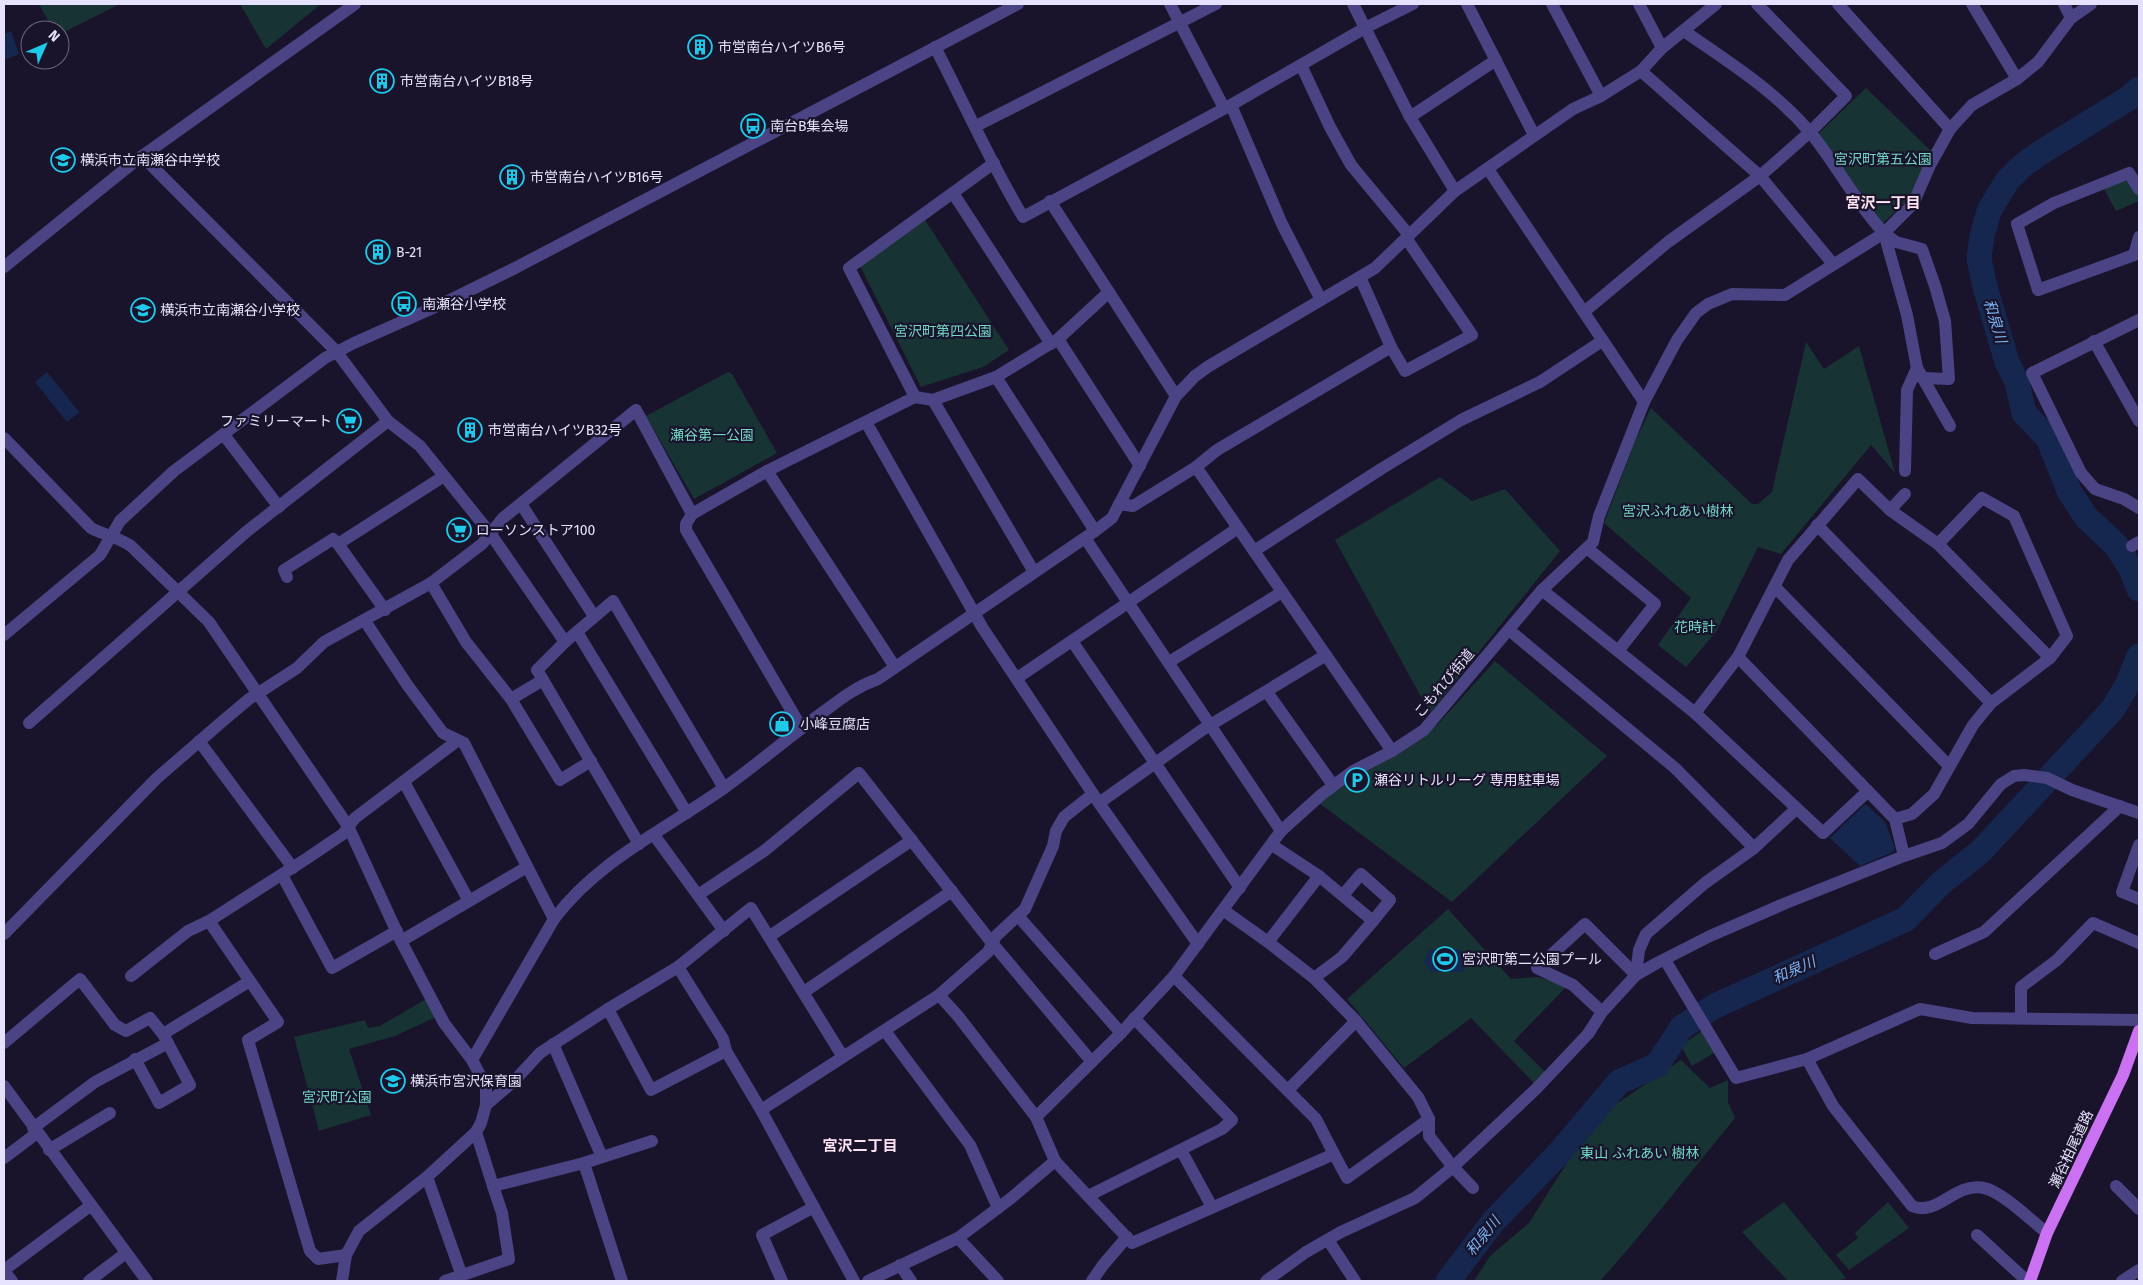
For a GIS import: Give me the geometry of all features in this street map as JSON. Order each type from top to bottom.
[{"type":"main road","name":"瀬谷柏尾道路","points":[[2029,1281],[2047,1233],[2123,1075],[2139,1030]]},
{"type":"street","points":[[4,267],[142,156],[355,4]]},
{"type":"street","points":[[4,635],[100,555],[120,520],[174,472],[336,351],[444,303],[517,267],[1018,4]]},
{"type":"street","points":[[1170,4],[1228,106],[1282,224],[1321,300]]},
{"type":"street","points":[[976,126],[1216,4]]},
{"type":"street","points":[[1353,4],[1410,117],[1454,191]]},
{"type":"street","points":[[934,47],[976,126],[1002,182],[1023,217],[1301,66],[1365,28],[1413,4]]},
{"type":"street","points":[[1467,4],[1534,135]]},
{"type":"street","points":[[1552,4],[1601,96]]},
{"type":"street","points":[[1639,4],[1662,48]]},
{"type":"street","points":[[472,1060],[554,919],[568,900],[593,878],[639,844],[724,788],[801,727],[860,685],[878,679],[1112,518],[1176,396],[1195,376],[1375,268],[1454,191],[1573,109],[1601,96],[1641,71],[1662,48],[1716,4]]},
{"type":"street","points":[[1584,312],[1668,242],[1760,176],[1810,132],[1846,96],[1757,4]]},
{"type":"street","points":[[1838,4],[1950,129]]},
{"type":"street","points":[[1972,4],[2017,79]]},
{"type":"street","points":[[2064,4],[2071,18]]},
{"type":"street","points":[[1618,651],[1655,604],[1587,548],[1593,542],[1599,516],[1644,402],[1677,340],[1696,313],[1708,304],[1732,294],[1785,295],[1884,233],[1913,204],[1930,165],[1950,129],[1972,105],[2017,79],[2038,62],[2071,18],[2092,4]]},
{"type":"street","points":[[1684,31],[1771,93],[1810,132],[1884,233],[1896,242],[1922,248],[1940,304],[1948,343],[1949,379],[1919,373]]},
{"type":"street","points":[[1410,117],[1496,60]]},
{"type":"street","points":[[1301,66],[1330,127],[1351,165],[1408,237],[1472,335],[1405,371],[1391,348],[1360,278]]},
{"type":"street","points":[[1641,71],[1760,176],[1833,264]]},
{"type":"street","points":[[142,156],[336,351],[388,421],[420,446],[490,532],[565,642]]},
{"type":"street","points":[[915,397],[849,268],[994,163]]},
{"type":"street","points":[[1488,169],[1644,402]]},
{"type":"street","points":[[2139,189],[2129,173],[2054,203],[2017,224],[2038,290],[2136,260],[2139,237]]},
{"type":"street","points":[[953,193],[1140,466]]},
{"type":"street","points":[[1050,201],[1176,396]]},
{"type":"street","points":[[1884,233],[1907,315],[1919,373],[1950,426]]},
{"type":"street","points":[[801,727],[686,530],[686,524],[692,514],[768,471],[915,397],[933,400],[996,377],[1055,342],[1109,292]]},
{"type":"street","points":[[2139,320],[2032,373],[2081,473],[2095,489],[2124,499],[2139,508]]},
{"type":"street","points":[[1254,551],[1461,420],[1540,382],[1602,341]]},
{"type":"street","points":[[2094,341],[2139,420]]},
{"type":"street","points":[[1119,504],[1133,506],[1196,467],[1217,450],[1391,348]]},
{"type":"street","points":[[1905,471],[1907,390],[1919,373]]},
{"type":"street","points":[[996,377],[1129,602],[1281,831]]},
{"type":"street","points":[[933,400],[1034,572]]},
{"type":"street","points":[[4,934],[157,778],[199,741],[258,694],[297,668],[324,642],[431,583],[482,544],[497,524],[636,410],[692,514]]},
{"type":"street","points":[[29,723],[246,532],[388,421]]},
{"type":"street","points":[[866,422],[975,614],[1096,798],[1198,944]]},
{"type":"street","points":[[224,435],[279,507]]},
{"type":"street","points":[[4,438],[91,528],[131,546],[209,622],[348,826],[399,936],[444,1023],[472,1060],[486,1086],[486,1105],[481,1123],[476,1132],[427,1177],[359,1231],[346,1255],[342,1281]]},
{"type":"street","points":[[1196,467],[1392,751]]},
{"type":"street","points":[[768,471],[895,667]]},
{"type":"street","points":[[338,544],[444,476]]},
{"type":"street","points":[[1695,713],[1738,657],[1788,560],[1858,479],[1890,510],[1938,544],[2050,658]]},
{"type":"street","points":[[1890,510],[1906,494]]},
{"type":"street","points":[[1894,818],[1912,814],[1934,794],[1973,725],[1991,703],[2050,658],[2067,636],[2014,516],[1982,498],[1938,544]]},
{"type":"street","points":[[521,504],[594,616]]},
{"type":"street","points":[[1817,525],[1991,703]]},
{"type":"street","points":[[1017,678],[1238,528]]},
{"type":"street","points":[[287,577],[284,570],[333,539],[385,610]]},
{"type":"street","name":"こもれび街道","points":[[1036,1118],[1121,1033],[1174,976],[1281,831],[1320,795],[1353,771],[1392,751],[1424,730],[1542,590],[1587,548]]},
{"type":"street","points":[[431,583],[466,642],[511,699],[560,780],[591,761]]},
{"type":"street","points":[[1775,587],[1950,766]]},
{"type":"street","points":[[1542,590],[1695,713],[1823,833],[1868,791]]},
{"type":"street","points":[[1169,662],[1282,592]]},
{"type":"street","points":[[639,844],[537,670],[565,642],[613,601],[724,788]]},
{"type":"street","points":[[365,621],[408,686],[443,733],[464,743],[554,919]]},
{"type":"street","points":[[1509,630],[1675,768],[1754,848]]},
{"type":"street","points":[[577,632],[687,813]]},
{"type":"street","points":[[1072,641],[1240,888]]},
{"type":"street","points":[[761,1110],[938,995],[988,952],[996,936],[1019,917],[1025,908],[1053,846],[1056,830],[1064,817],[1155,764],[1211,725],[1326,655]]},
{"type":"street","points":[[1738,657],[1894,818],[1904,856]]},
{"type":"street","points":[[511,699],[542,680]]},
{"type":"street","points":[[1266,692],[1334,785]]},
{"type":"street","points":[[199,741],[287,872],[332,968],[470,901],[527,867]]},
{"type":"street","points":[[130,976],[188,931],[209,922],[343,834],[356,818],[457,741]]},
{"type":"street","points":[[698,895],[764,851],[859,773],[992,943],[1092,1062]]},
{"type":"street","points":[[1266,1281],[1306,1252],[1415,1198],[1453,1167],[1536,1089],[1588,1034],[1602,1012],[1636,975],[1657,963],[1726,929],[1904,856],[1942,843],[1968,824],[2001,784],[2014,776],[2024,775],[2047,778],[2072,790],[2139,813]]},
{"type":"street","points":[[404,782],[470,901]]},
{"type":"street","points":[[1935,954],[1984,932],[2120,806]]},
{"type":"street","points":[[1636,975],[1639,950],[1646,934],[1705,883],[1754,848],[1796,809]]},
{"type":"street","points":[[654,835],[724,932]]},
{"type":"street","points":[[770,936],[912,840]]},
{"type":"street","points":[[1272,845],[1319,876],[1373,921]]},
{"type":"street","points":[[2139,845],[2122,892],[2139,899]]},
{"type":"street","points":[[1314,978],[1342,957],[1390,900],[1361,874],[1343,895]]},
{"type":"street","points":[[1268,942],[1319,876]]},
{"type":"street","points":[[804,992],[952,891]]},
{"type":"street","points":[[486,1105],[515,1080],[540,1053],[608,1008],[678,967],[724,932],[751,908],[770,936],[842,1057]]},
{"type":"street","points":[[1223,910],[1314,978],[1356,1021],[1418,1097],[1429,1119],[1428,1136],[1473,1188]]},
{"type":"street","points":[[1019,917],[1121,1033]]},
{"type":"street","points":[[209,922],[278,1022],[248,1040],[310,1251],[318,1259],[346,1255]]},
{"type":"street","points":[[2021,1018],[2021,987],[2057,960],[2093,923],[2139,943]]},
{"type":"street","points":[[1602,1012],[1573,985],[1537,968],[1585,924],[1636,975]]},
{"type":"street","points":[[1665,960],[1736,1078],[1807,1059],[1920,1009],[1972,1018],[2139,1020]]},
{"type":"street","points":[[678,967],[722,1039],[726,1051],[761,1110],[854,1281]]},
{"type":"street","points":[[1174,976],[1316,1119],[1347,1178],[1429,1119]]},
{"type":"street","points":[[4,1043],[80,979],[115,1025],[126,1031],[150,1018],[166,1039],[190,1085],[159,1103],[135,1059]]},
{"type":"street","points":[[4,1158],[35,1130],[95,1082],[166,1039],[250,981]]},
{"type":"street","points":[[938,995],[958,1016],[1036,1118],[1055,1161],[1132,1243],[1334,1154]]},
{"type":"street","points":[[608,1008],[651,1090],[726,1051]]},
{"type":"street","points":[[1088,1196],[1222,1129],[1232,1120],[1134,1018]]},
{"type":"street","points":[[1288,1090],[1356,1021]]},
{"type":"street","points":[[885,1031],[970,1146],[998,1208]]},
{"type":"street","points":[[553,1044],[602,1157]]},
{"type":"street","points":[[1807,1059],[1833,1106],[1912,1206],[1921,1210],[1932,1207],[1955,1192],[1967,1188],[1984,1188],[1998,1194],[2047,1233]]},
{"type":"street","points":[[4,1086],[90,1206],[148,1281]]},
{"type":"street","points":[[49,1150],[110,1113]]},
{"type":"street","points":[[445,1281],[509,1259],[502,1213],[476,1132]]},
{"type":"street","points":[[494,1186],[584,1163],[652,1141]]},
{"type":"street","points":[[1181,1150],[1212,1207]]},
{"type":"street","points":[[868,1281],[958,1238],[1055,1161]]},
{"type":"street","points":[[584,1163],[622,1281]]},
{"type":"street","points":[[427,1177],[462,1276]]},
{"type":"street","points":[[2116,1186],[2139,1209]]},
{"type":"street","points":[[12,1281],[4,1270],[90,1206]]},
{"type":"street","points":[[782,1281],[762,1235],[814,1208]]},
{"type":"street","points":[[1977,1235],[2029,1281]]},
{"type":"street","points":[[1092,1281],[1127,1237]]},
{"type":"street","points":[[958,1238],[998,1281]]},
{"type":"street","points":[[1328,1240],[1355,1281]]},
{"type":"street","points":[[89,1281],[126,1253]]},
{"type":"street","points":[[900,1265],[911,1281]]},
{"type":"street","points":[[2122,1281],[2139,1270]]},
{"type":"green space","points":[[39,4],[118,5],[70,29],[70,20],[48,20]]},
{"type":"green space","points":[[240,4],[321,4],[266,49]]},
{"type":"green space","name":"宮沢町第五公園","points":[[1866,88],[1931,151],[1908,200],[1880,226],[1818,134]]},
{"type":"green space","points":[[2127,178],[2139,196],[2139,201],[2116,211],[2104,189]]},
{"type":"green space","name":"宮沢町第四公園","points":[[925,220],[1009,350],[983,367],[921,387],[858,262]]},
{"type":"green space","name":"宮沢ふれあい樹林","points":[[1806,342],[1824,369],[1859,346],[1895,473],[1871,445],[1781,554],[1758,547],[1716,632],[1686,667],[1658,645],[1691,598],[1604,523],[1636,439],[1651,408],[1752,504],[1758,504],[1772,492]]},
{"type":"green space","name":"瀬谷第一公園","points":[[728,372],[732,374],[777,453],[694,499],[646,416]]},
{"type":"green space","points":[[1440,477],[1472,501],[1505,489],[1560,551],[1430,713],[1335,540]]},
{"type":"green space","points":[[1495,661],[1607,756],[1452,902],[1319,803],[1346,781],[1351,791],[1369,782],[1362,770],[1437,725]]},
{"type":"green space","points":[[1448,909],[1511,979],[1538,977],[1567,986],[1514,1041],[1546,1073],[1534,1083],[1471,1018],[1404,1068],[1347,999]]},
{"type":"green space","name":"宮沢町公園","points":[[426,999],[436,1017],[395,1036],[349,1049],[371,1115],[319,1131],[294,1037],[365,1020],[368,1028],[380,1026]]},
{"type":"green space","points":[[1702,1031],[1714,1053],[1692,1066],[1681,1046]]},
{"type":"green space","name":"東山 ふれあい 樹林","points":[[1681,1060],[1710,1088],[1728,1080],[1728,1102],[1735,1118],[1602,1279],[1599,1281],[1474,1281],[1490,1256],[1529,1223],[1570,1158],[1612,1107]]},
{"type":"green space","points":[[1784,1202],[1846,1278],[1838,1281],[1788,1281],[1742,1232]]},
{"type":"green space","points":[[1888,1202],[1909,1228],[1849,1270],[1836,1255],[1858,1238],[1855,1233]]},
{"type":"water","points":[[11,31],[19,54],[4,60],[4,34]]},
{"type":"water","points":[[47,372],[79,412],[67,422],[35,382]]},
{"type":"water","points":[[1864,805],[1867,805],[1885,822],[1895,848],[1893,852],[1860,866],[1830,838]]},
{"type":"water","name":"宮沢町第二公園プール","points":[[1430,949],[1459,949],[1464,955],[1465,960],[1462,972],[1431,972],[1424,962]]},
{"type":"waterway","name":"和泉川","points":[[2139,89],[2129,98],[2040,153],[2022,166],[2007,181],[1989,211],[1982,236],[1979,259],[1985,287],[2007,362],[2017,382],[2024,413],[2048,438],[2069,491],[2086,517],[2116,545],[2131,569],[2139,589]]},
{"type":"waterway","name":"和泉川","points":[[1448,1281],[1493,1222],[1560,1152],[1619,1082],[1657,1065],[1682,1027],[1715,1006],[1906,919],[1940,884],[1981,851],[2113,709],[2127,685],[2139,656]]},
{"type":"place","name":"市営南台ハイツB6号","points":[[700,47]]},
{"type":"place","name":"市営南台ハイツB18号","points":[[382,81]]},
{"type":"place","name":"南台B集会場","points":[[753,126]]},
{"type":"place","name":"横浜市立南瀬谷中学校","points":[[63,160]]},
{"type":"place","name":"市営南台ハイツB16号","points":[[512,177]]},
{"type":"place","name":"B-21","points":[[378,252]]},
{"type":"place","name":"南瀬谷小学校","points":[[404,304]]},
{"type":"place","name":"横浜市立南瀬谷小学校","points":[[143,310]]},
{"type":"place","name":"ファミリーマート","points":[[349,421]]},
{"type":"place","name":"市営南台ハイツB32号","points":[[470,430]]},
{"type":"place","name":"ローソンストア100","points":[[459,530]]},
{"type":"place","name":"小峰豆腐店","points":[[782,724]]},
{"type":"place","name":"瀬谷リトルリーグ 専用駐車場","points":[[1357,780]]},
{"type":"place","name":"宮沢町第二公園プール","points":[[1445,959]]},
{"type":"place","name":"横浜市宮沢保育園","points":[[393,1081]]},
{"type":"district","name":"宮沢一丁目","points":[[1883,203]]},
{"type":"district","name":"宮沢二丁目","points":[[860,1146]]},
{"type":"park label","name":"花時計","points":[[1695,627]]}]
